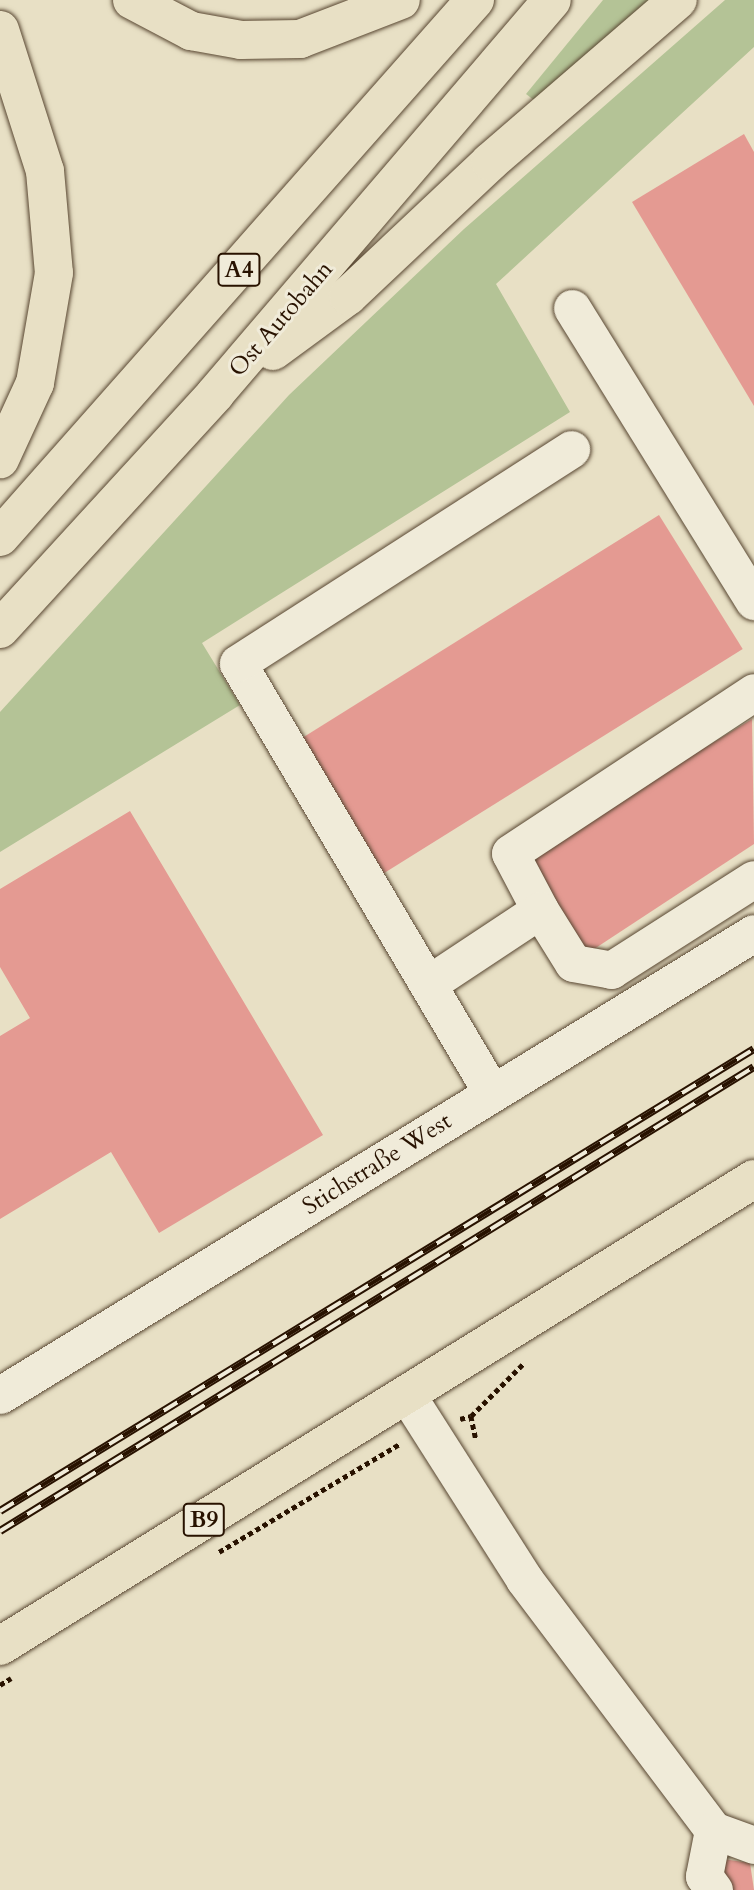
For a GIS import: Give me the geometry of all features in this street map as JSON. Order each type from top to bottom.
[{"type":"main road","points":[[132,0],[191,31],[241,40],[300,39],[401,0]]},
{"type":"main road","name":"A4","points":[[0,537],[475,0]]},
{"type":"main road","name":"Ost Autobahn","points":[[0,629],[215,394],[552,0]]},
{"type":"main road","points":[[215,394],[348,296],[490,162],[678,0]]},
{"type":"main road","points":[[0,30],[45,171],[54,272],[35,383],[0,459]]},
{"type":"main road","name":"B9","points":[[0,1646],[754,1179]]},
{"type":"street","points":[[572,308],[754,601]]},
{"type":"street","points":[[492,1093],[238,663],[570,449]]},
{"type":"street","points":[[754,692],[510,853],[540,910],[573,963],[611,970],[754,879]]},
{"type":"street","points":[[428,984],[540,910]]},
{"type":"street","name":"Stichstraße West","points":[[0,1395],[754,933]]},
{"type":"street","points":[[407,1395],[524,1579],[713,1830],[754,1845]]},
{"type":"street","points":[[713,1830],[704,1876],[714,1890]]},
{"type":"green space","points":[[603,0],[654,0],[535,101],[526,94]]},
{"type":"green space","points":[[725,0],[754,0],[754,47],[496,284],[570,412],[202,643],[240,705],[0,852],[0,712],[289,395],[464,229]]},
{"type":"building","points":[[744,134],[754,152],[754,406],[632,202]]},
{"type":"building","points":[[659,515],[743,649],[381,875],[298,741]]},
{"type":"building","points":[[752,719],[754,844],[585,955],[526,856]]},
{"type":"building","points":[[130,811],[323,1135],[159,1233],[111,1152],[0,1219],[0,1036],[30,1018],[0,967],[0,889]]},
{"type":"building","points":[[723,1859],[750,1863],[754,1890],[726,1890]]},
{"type":"railway","points":[[0,1511],[754,1049]]},
{"type":"railway","points":[[0,1531],[754,1067]]}]
